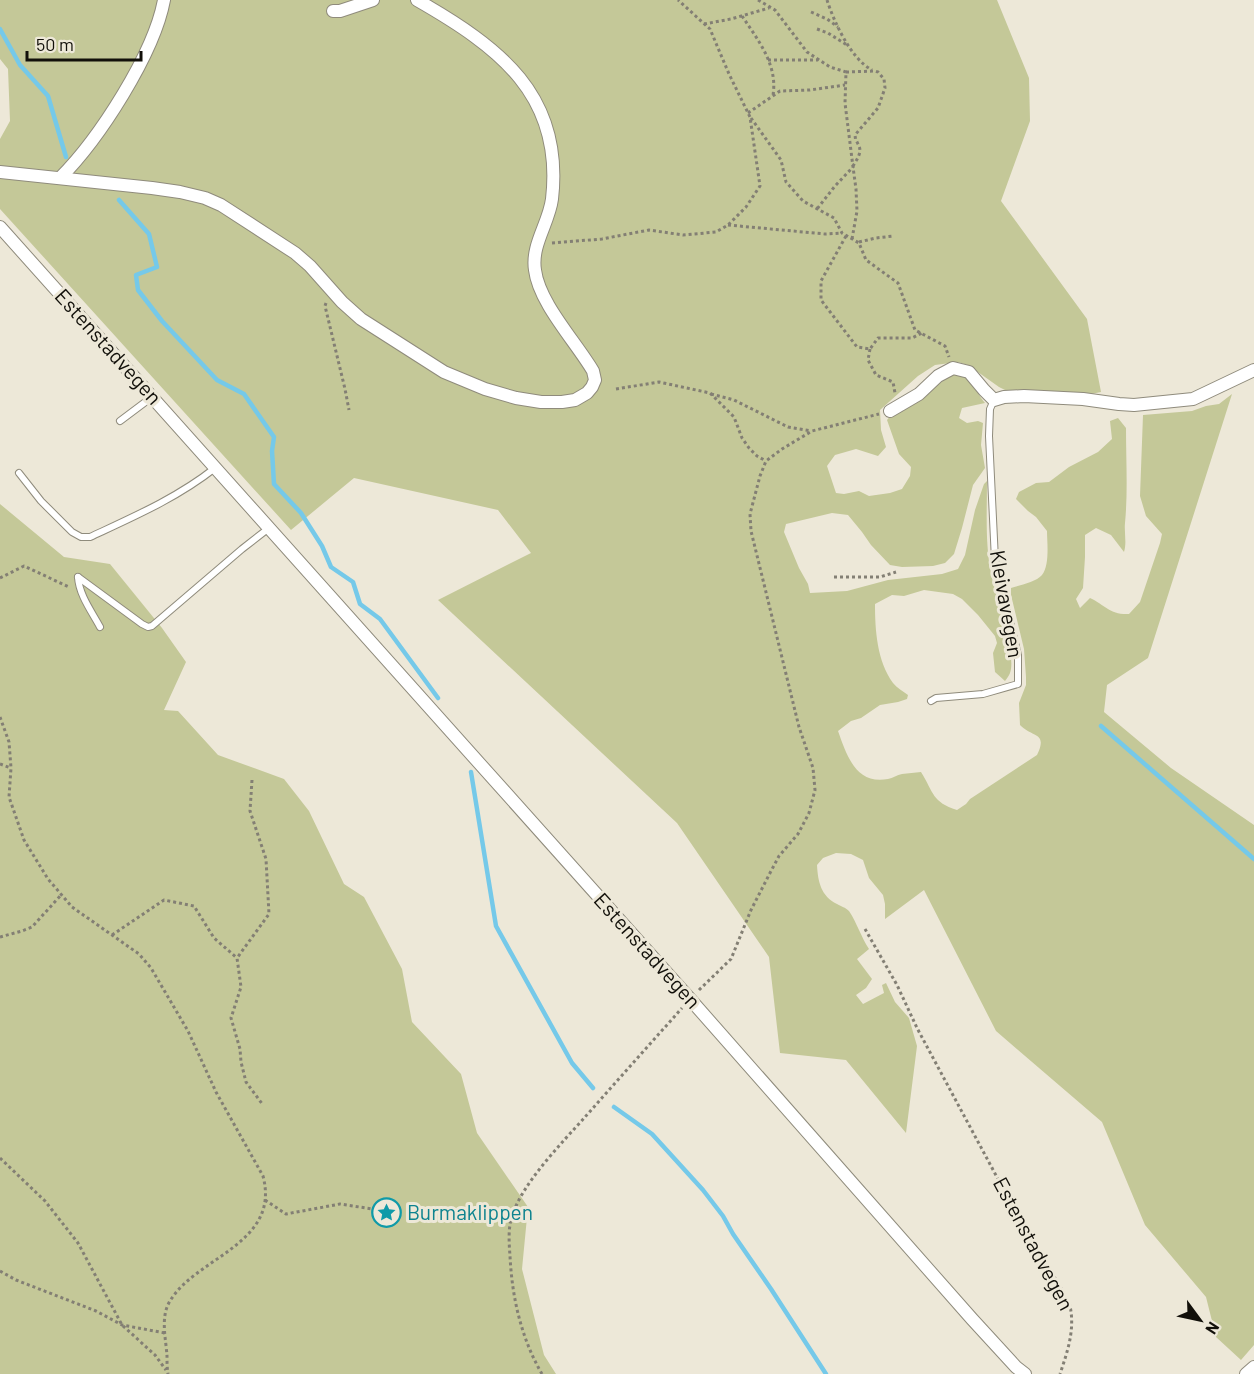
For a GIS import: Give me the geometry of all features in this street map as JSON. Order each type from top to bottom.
[{"type":"street","points":[[60,178],[85,150],[127,85],[153,36],[164,0]]},
{"type":"street","points":[[333,12],[373,0]]},
{"type":"street","points":[[0,172],[180,192],[205,198],[221,205],[295,253],[361,319],[444,372],[485,389],[516,398],[541,402],[575,400],[588,393],[592,387],[595,380],[593,371],[547,302],[534,268],[535,253],[552,204],[554,183],[549,131],[530,90],[502,59],[483,43],[417,0]]},
{"type":"street","name":"Estenstadvegen","points":[[0,227],[690,999],[972,1319],[1025,1374]]},
{"type":"street","points":[[894,409],[919,394],[938,376],[953,368],[969,372],[994,400],[1024,396],[1083,399],[1134,405],[1193,399],[1254,370]]},
{"type":"street","points":[[1246,1374],[1254,1367]]},
{"type":"lane","points":[[120,421],[152,397]]},
{"type":"lane","name":"Kleivavegen","points":[[931,700],[983,694],[1018,684],[1018,655],[995,560],[989,436],[990,409],[994,400]]},
{"type":"lane","points":[[19,473],[41,501],[72,531],[81,537],[90,537],[153,508],[201,480],[215,468]]},
{"type":"lane","points":[[100,627],[78,584],[78,577],[142,624],[152,626],[269,528]]},
{"type":"path","points":[[678,0],[710,29],[749,115],[781,160],[786,182],[803,201],[834,218],[844,234],[859,243],[866,260],[898,283],[915,330],[945,345],[953,368]]},
{"type":"path","points":[[758,0],[775,10],[807,52],[830,67],[846,72],[872,70]]},
{"type":"path","points":[[817,209],[853,167],[860,154],[860,146],[855,140],[855,135],[878,108],[885,88],[884,79],[878,72],[866,67],[844,39],[827,0]]},
{"type":"path","points":[[704,24],[771,8]]},
{"type":"path","points":[[811,12],[827,19],[839,28]]},
{"type":"path","points":[[742,16],[768,60],[775,84],[772,97]]},
{"type":"path","points":[[817,28],[851,48]]},
{"type":"path","points":[[768,60],[819,60]]},
{"type":"path","points":[[846,72],[845,103],[857,211],[852,239]]},
{"type":"path","points":[[749,115],[780,91],[845,85]]},
{"type":"path","points":[[538,245],[602,239],[649,231],[683,235],[716,232],[728,225],[746,207],[760,186],[749,115]]},
{"type":"path","points":[[728,225],[844,234]]},
{"type":"path","points":[[844,234],[821,281],[821,300],[856,347],[870,349]]},
{"type":"path","points":[[857,242],[894,236]]},
{"type":"path","points":[[332,291],[325,306],[349,410]]},
{"type":"path","points":[[542,1374],[525,1338],[513,1290],[510,1228],[515,1209],[522,1195],[558,1147],[690,999],[731,959],[751,910],[779,856],[798,834],[809,813],[815,790],[813,768],[799,727],[751,531],[750,513],[760,476],[766,462],[782,449],[812,431],[894,409],[893,382],[876,375],[868,360],[870,349],[878,338],[912,338],[922,333]]},
{"type":"path","points":[[616,389],[659,382],[734,400],[788,427],[812,431]]},
{"type":"path","points":[[710,393],[734,417],[742,438],[749,448],[766,462]]},
{"type":"path","points":[[0,578],[24,566],[82,593]]},
{"type":"path","points":[[834,577],[880,577],[896,572]]},
{"type":"path","points":[[0,717],[9,742],[11,768],[9,797],[24,840],[48,879],[72,907],[139,954],[151,968],[188,1031],[216,1092],[263,1176],[266,1188],[262,1215],[242,1240],[192,1277],[170,1301],[165,1313],[167,1373]]},
{"type":"path","points":[[0,764],[11,768]]},
{"type":"path","points":[[252,780],[250,811],[266,859],[269,914],[237,958],[241,987],[231,1018],[240,1048],[246,1082],[263,1105]]},
{"type":"path","points":[[0,937],[32,927],[62,894]]},
{"type":"path","points":[[112,935],[164,900],[194,906],[214,938],[237,958]]},
{"type":"path","name":"Estenstadvegen","points":[[865,929],[897,985],[917,1028],[1006,1194],[1068,1302],[1072,1325],[1060,1374]]},
{"type":"path","points":[[0,1158],[45,1201],[78,1243],[122,1325]]},
{"type":"path","points":[[265,1200],[286,1214],[340,1204],[379,1210]]},
{"type":"path","points":[[0,1271],[16,1280],[96,1311],[122,1325],[155,1355],[167,1373]]},
{"type":"path","points":[[122,1325],[165,1333]]},
{"type":"green space","points":[[0,0],[997,0],[1029,78],[1030,121],[1001,201],[1087,319],[1101,392],[1086,395],[1009,392],[968,365],[958,362],[935,365],[918,376],[880,410],[881,430],[886,447],[878,456],[856,449],[835,455],[827,466],[836,493],[859,491],[869,496],[902,489],[910,476],[911,467],[899,454],[887,420],[893,413],[917,401],[954,372],[969,379],[985,403],[962,408],[959,418],[967,423],[978,421],[983,423],[981,445],[985,468],[973,485],[954,554],[945,563],[933,566],[890,565],[848,515],[832,513],[786,524],[784,532],[810,593],[847,591],[888,580],[942,574],[958,569],[965,555],[975,510],[987,481],[989,562],[1011,653],[1009,676],[1005,681],[995,672],[993,653],[997,643],[995,636],[962,599],[953,594],[924,590],[904,596],[892,595],[875,604],[876,635],[883,665],[895,685],[908,695],[907,699],[880,705],[838,731],[849,759],[860,773],[877,780],[921,772],[938,800],[957,810],[1037,755],[1040,748],[1041,742],[1038,736],[1020,725],[1019,703],[1026,685],[1026,677],[1024,649],[1011,588],[1032,581],[1045,571],[1047,531],[1036,517],[1016,499],[1019,492],[1036,483],[1049,482],[1069,467],[1098,452],[1112,439],[1110,421],[1118,418],[1126,428],[1125,548],[1124,552],[1111,535],[1096,528],[1085,535],[1083,588],[1076,599],[1080,608],[1090,598],[1112,611],[1129,614],[1140,602],[1162,534],[1146,516],[1140,496],[1143,415],[1192,411],[1219,404],[1232,394],[1148,658],[1107,685],[1104,712],[1171,768],[1254,825],[1254,1345],[1241,1360],[1216,1337],[1206,1297],[1145,1225],[1102,1122],[996,1031],[924,890],[885,919],[883,895],[869,878],[863,860],[851,854],[836,853],[823,858],[817,865],[824,893],[832,901],[849,911],[869,949],[857,959],[872,979],[866,988],[856,995],[863,1004],[884,993],[882,985],[886,983],[895,1002],[909,1018],[917,1046],[906,1133],[846,1060],[780,1053],[769,957],[677,823],[438,600],[531,553],[498,510],[354,478],[291,530],[0,209],[0,139],[10,121],[8,69],[0,59]]},
{"type":"green space","points":[[0,504],[64,557],[110,564],[162,628],[186,662],[164,710],[178,711],[218,755],[284,779],[309,811],[344,884],[364,897],[402,969],[412,1022],[461,1074],[477,1133],[528,1207],[522,1269],[544,1355],[556,1374],[0,1374]]},
{"type":"waterway","points":[[0,29],[20,65],[48,96],[66,157]]},
{"type":"waterway","points":[[119,200],[149,234],[157,267],[136,275],[138,290],[162,321],[217,380],[244,394],[274,437],[272,451],[274,484],[301,513],[322,546],[331,567],[353,582],[360,604],[380,619],[438,698]]},
{"type":"waterway","points":[[1101,726],[1254,859]]},
{"type":"waterway","points":[[471,772],[496,926],[572,1063],[593,1088]]},
{"type":"waterway","points":[[614,1107],[652,1134],[703,1190],[723,1216],[826,1374]]},
{"type":"place","name":"Burmaklippen","points":[[386,1213]]}]
